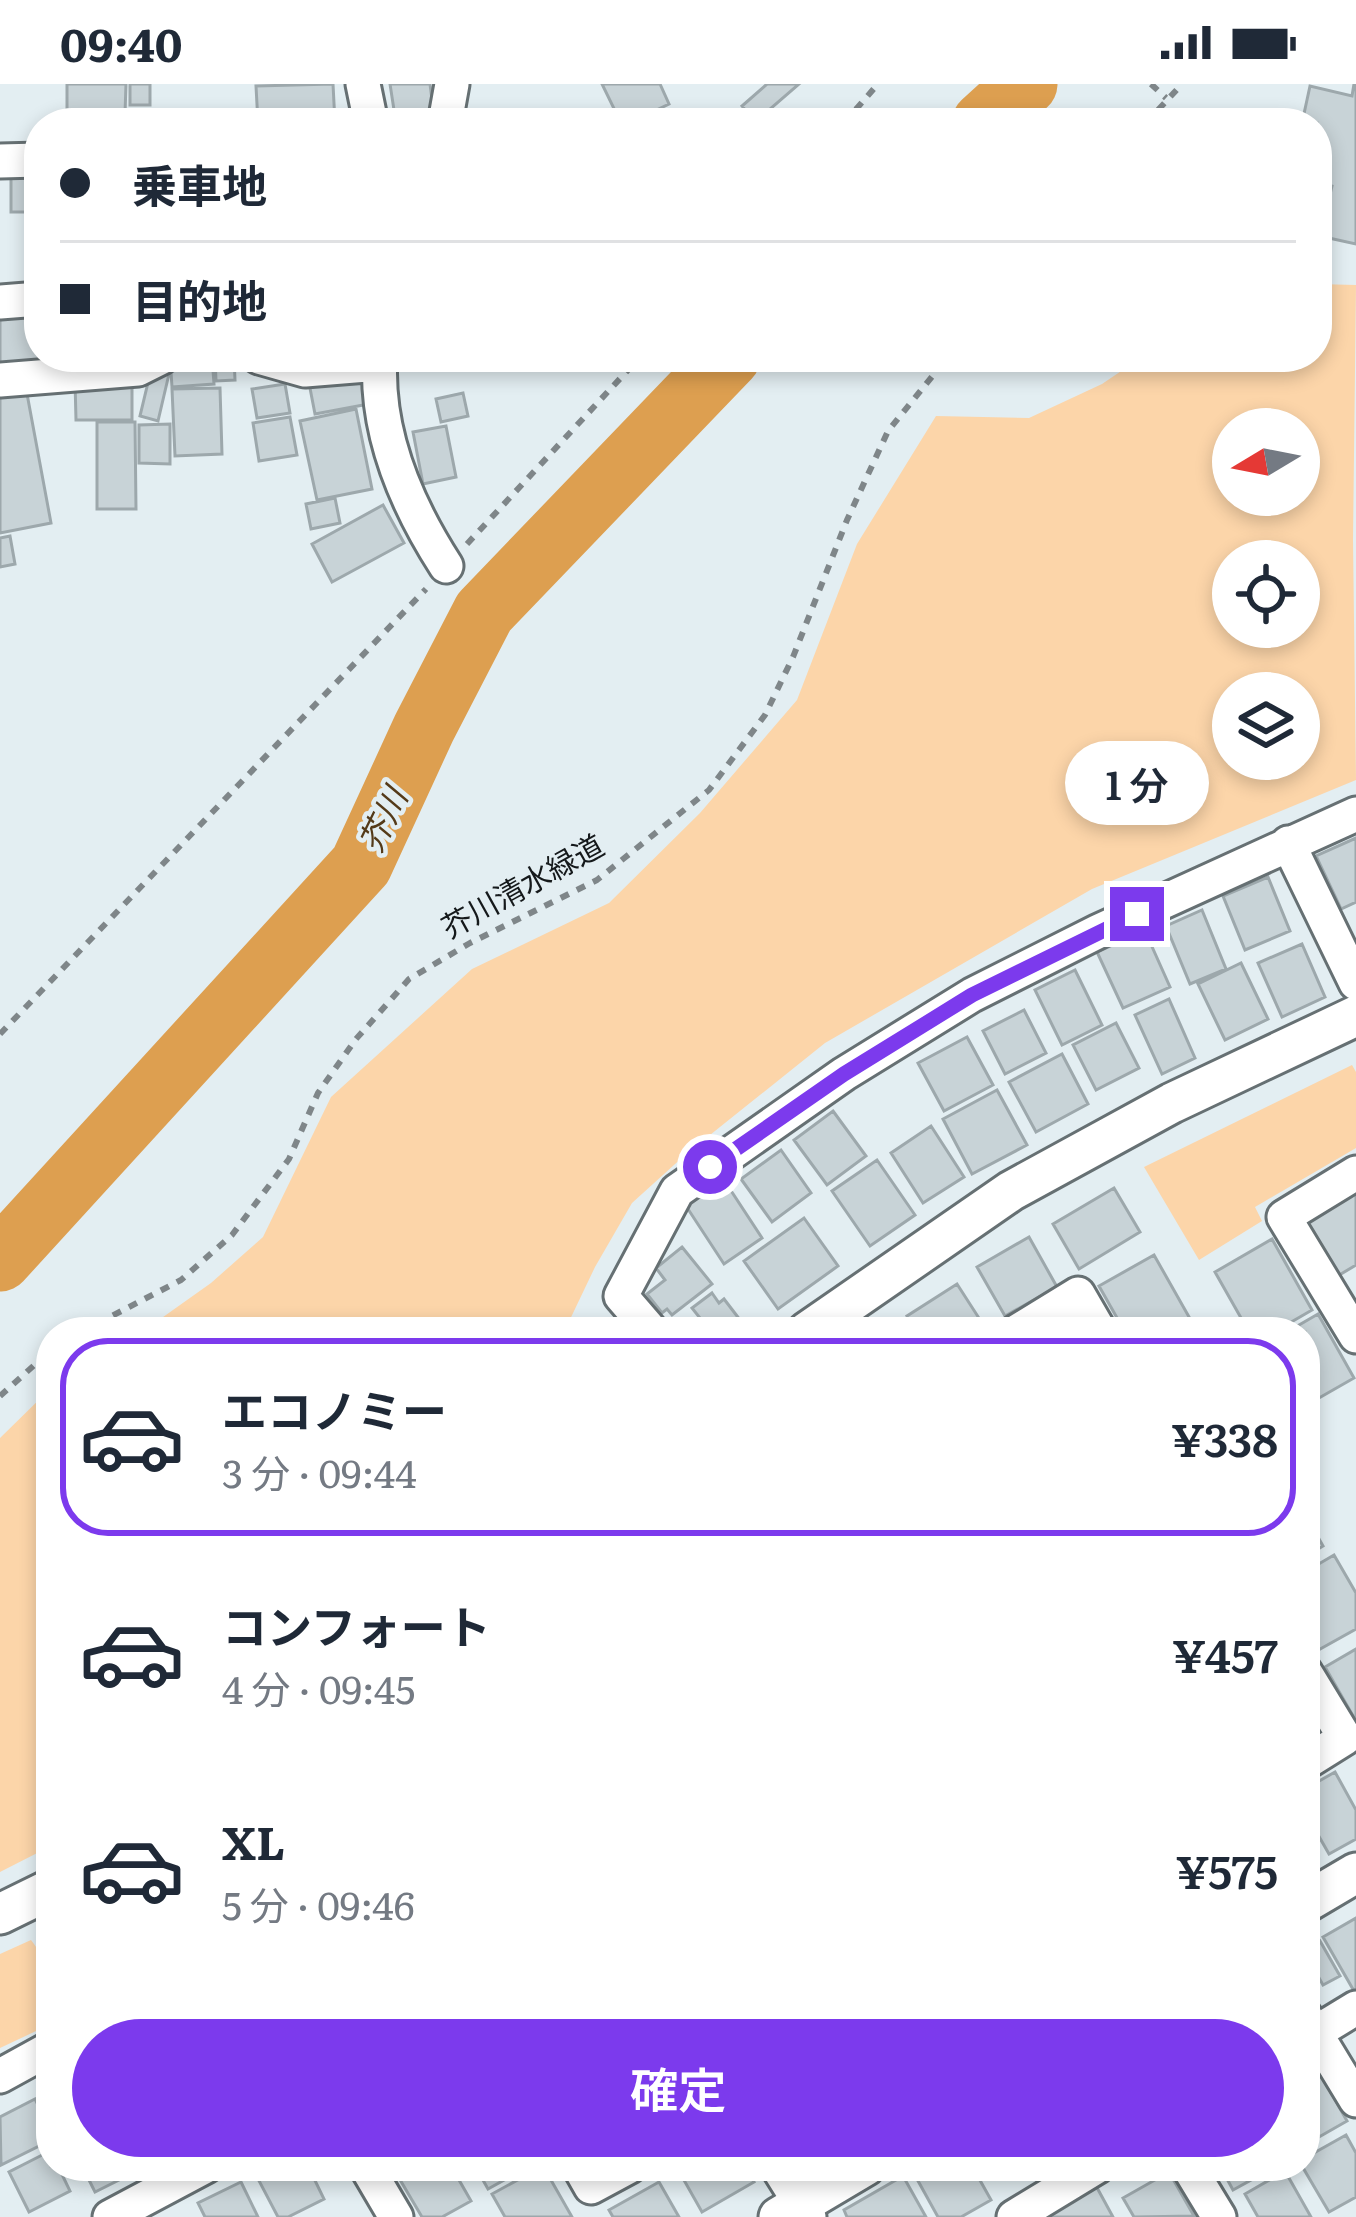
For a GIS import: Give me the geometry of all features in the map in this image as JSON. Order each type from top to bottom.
[{"type":"street","points":[[0,380],[100,372]]},
{"type":"street","points":[[381,372],[388,438],[400,482],[415,517],[446,566]]},
{"type":"street","points":[[639,1317],[621,1296],[677,1191],[844,1074],[972,995],[1356,814]]},
{"type":"street","points":[[1288,843],[1356,983]]},
{"type":"street","points":[[829,1317],[1011,1191],[1172,1102],[1356,1016]]},
{"type":"street","points":[[1356,1173],[1285,1217],[1356,1336]]},
{"type":"street","points":[[1040,1317],[1078,1294],[1091,1317]]},
{"type":"street","points":[[1320,1697],[1345,1738],[1320,1753]]},
{"type":"street","points":[[1320,1894],[1356,1873]]},
{"type":"street","points":[[0,1914],[36,1896]]},
{"type":"street","points":[[1320,2024],[1356,2008]]},
{"type":"street","points":[[1320,2046],[1356,2099]]},
{"type":"street","points":[[0,2076],[36,2056]]},
{"type":"street","points":[[110,2217],[178,2181]]},
{"type":"street","points":[[375,2181],[396,2217]]},
{"type":"street","points":[[783,2181],[796,2213],[843,2181]]},
{"type":"street","points":[[1014,2217],[1073,2181]]},
{"type":"street","points":[[1197,2181],[1220,2217]]},
{"type":"path","points":[[857,108],[878,84]]},
{"type":"path","points":[[1151,84],[1168,99]]},
{"type":"path","points":[[1160,108],[1182,84]]},
{"type":"path","points":[[0,1034],[626,372]]},
{"type":"path","name":"芥川清水緑道","points":[[110,1317],[181,1280],[232,1235],[289,1159],[318,1093],[356,1039],[409,980],[470,943],[597,880],[709,790],[765,716],[888,431],[936,372]]},
{"type":"path","points":[[0,1396],[36,1364]]},
{"type":"shaded area","points":[[1332,284],[1356,285],[1356,780],[1092,889],[825,1043],[632,1203],[571,1317],[163,1317],[263,1237],[331,1097],[472,969],[609,903],[700,813],[797,700],[857,544],[936,416],[1029,418],[1120,372],[1332,372]]},
{"type":"shaded area","points":[[1352,1065],[1356,1072],[1356,1148],[1255,1207],[1262,1221],[1199,1260],[1144,1167]]},
{"type":"shaded area","points":[[36,1403],[36,1854],[0,1872],[0,1438]]},
{"type":"shaded area","points":[[31,1940],[36,1947],[36,2031],[0,2048],[0,1954]]},
{"type":"building","points":[[67,84],[126,84],[125,108],[67,108]]},
{"type":"building","points":[[130,84],[150,84],[150,105],[130,105]]},
{"type":"building","points":[[333,84],[334,108],[257,108],[256,86]]},
{"type":"building","points":[[390,84],[430,84],[433,108],[394,108]]},
{"type":"building","points":[[602,84],[660,84],[669,104],[661,108],[614,108]]},
{"type":"building","points":[[767,84],[799,84],[771,108],[742,106]]},
{"type":"building","points":[[1356,84],[1356,244],[1332,239],[1332,108],[1305,108],[1310,86],[1352,96]]},
{"type":"building","points":[[11,171],[24,171],[24,212],[11,212]]},
{"type":"building","points":[[24,313],[24,366],[0,368],[0,314]]},
{"type":"building","points":[[151,372],[169,374],[158,421],[140,416]]},
{"type":"building","points":[[171,372],[213,372],[214,384],[172,387]]},
{"type":"building","points":[[216,372],[235,372],[235,380],[216,381]]},
{"type":"building","points":[[368,372],[374,403],[315,414],[309,383]]},
{"type":"building","points":[[75,381],[132,381],[132,420],[76,420]]},
{"type":"building","points":[[25,383],[51,523],[0,533],[0,388]]},
{"type":"building","points":[[285,384],[290,413],[257,418],[252,389]]},
{"type":"building","points":[[220,388],[222,454],[175,456],[172,389]]},
{"type":"building","points":[[463,393],[468,416],[441,422],[436,399]]},
{"type":"building","points":[[356,409],[372,489],[317,500],[300,421]]},
{"type":"building","points":[[290,417],[297,455],[259,461],[253,423]]},
{"type":"building","points":[[97,422],[135,422],[136,509],[97,509]]},
{"type":"building","points":[[170,424],[170,464],[139,463],[139,425]]},
{"type":"building","points":[[446,426],[456,477],[423,484],[413,432]]},
{"type":"building","points":[[335,498],[340,523],[311,529],[306,504]]},
{"type":"building","points":[[383,505],[404,543],[332,582],[312,544]]},
{"type":"building","points":[[10,536],[15,564],[0,567],[0,538]]},
{"type":"building","points":[[1356,838],[1356,902],[1341,909],[1316,856]]},
{"type":"building","points":[[1268,877],[1290,931],[1245,950],[1223,896]]},
{"type":"building","points":[[1202,910],[1226,969],[1190,984],[1166,926]]},
{"type":"building","points":[[1145,931],[1170,987],[1123,1008],[1097,952]]},
{"type":"building","points":[[1302,944],[1325,997],[1282,1017],[1258,963]]},
{"type":"building","points":[[1241,963],[1268,1019],[1225,1040],[1198,984]]},
{"type":"building","points":[[1075,970],[1102,1025],[1062,1045],[1035,990]]},
{"type":"building","points":[[1169,999],[1195,1058],[1162,1074],[1135,1015]]},
{"type":"building","points":[[1024,1010],[1046,1053],[1005,1074],[983,1031]]},
{"type":"building","points":[[1116,1023],[1139,1068],[1096,1090],[1073,1045]]},
{"type":"building","points":[[967,1037],[993,1085],[944,1111],[918,1063]]},
{"type":"building","points":[[1062,1054],[1088,1104],[1036,1132],[1009,1082]]},
{"type":"building","points":[[997,1090],[1027,1145],[972,1174],[943,1119]]},
{"type":"building","points":[[833,1111],[866,1156],[827,1185],[794,1140]]},
{"type":"building","points":[[931,1126],[964,1177],[923,1203],[891,1153]]},
{"type":"building","points":[[781,1150],[811,1193],[772,1222],[741,1179]]},
{"type":"building","points":[[877,1160],[915,1215],[870,1246],[832,1191]]},
{"type":"building","points":[[724,1180],[762,1238],[724,1264],[686,1206]]},
{"type":"building","points":[[1114,1188],[1140,1232],[1079,1269],[1053,1224]]},
{"type":"building","points":[[1356,1192],[1356,1265],[1336,1277],[1304,1222]]},
{"type":"building","points":[[804,1218],[838,1266],[778,1309],[744,1261]]},
{"type":"building","points":[[1029,1237],[1057,1287],[1005,1316],[977,1267]]},
{"type":"building","points":[[1272,1239],[1312,1310],[1300,1317],[1240,1317],[1215,1272]]},
{"type":"building","points":[[682,1247],[712,1284],[672,1315],[667,1309],[662,1313],[647,1294],[665,1280],[656,1268]]},
{"type":"building","points":[[1154,1255],[1189,1317],[1117,1317],[1099,1286]]},
{"type":"building","points":[[957,1284],[978,1317],[908,1317]]},
{"type":"building","points":[[712,1293],[719,1303],[724,1299],[738,1317],[699,1317],[692,1308]]},
{"type":"building","points":[[1320,1318],[1354,1378],[1320,1397]]},
{"type":"building","points":[[1334,1555],[1356,1593],[1356,1629],[1320,1649],[1320,1563]]},
{"type":"building","points":[[1356,1649],[1356,1721],[1325,1667]]},
{"type":"building","points":[[1335,1772],[1356,1810],[1356,1839],[1329,1854],[1320,1838],[1320,1780]]},
{"type":"building","points":[[1356,1918],[1356,1990],[1354,1991],[1323,1937]]},
{"type":"building","points":[[1320,1941],[1340,1976],[1323,1985],[1320,1980]]},
{"type":"building","points":[[1320,2073],[1347,2121],[1320,2136]]},
{"type":"building","points":[[36,2101],[36,2148],[1,2165],[0,2117]]},
{"type":"building","points":[[1346,2135],[1356,2153],[1356,2197],[1329,2212],[1311,2181],[1320,2181],[1320,2150]]},
{"type":"building","points":[[36,2158],[36,2181],[65,2181],[70,2191],[29,2212],[9,2172]]},
{"type":"building","points":[[90,2181],[117,2181],[95,2192]]},
{"type":"building","points":[[259,2181],[315,2181],[324,2199],[288,2217],[278,2217]]},
{"type":"building","points":[[401,2181],[460,2181],[471,2201],[442,2217],[422,2217]]},
{"type":"building","points":[[516,2181],[552,2181],[572,2217],[505,2217],[492,2194]]},
{"type":"building","points":[[684,2181],[753,2181],[754,2182],[702,2212]]},
{"type":"building","points":[[894,2181],[906,2181],[926,2217],[847,2217],[844,2210]]},
{"type":"building","points":[[918,2181],[980,2181],[991,2200],[961,2217],[938,2217]]},
{"type":"building","points":[[1153,2181],[1174,2181],[1194,2216],[1134,2217],[1123,2198]]},
{"type":"building","points":[[1228,2181],[1249,2181],[1233,2190]]},
{"type":"building","points":[[1268,2181],[1291,2181],[1311,2217],[1258,2217],[1245,2194]]},
{"type":"building","points":[[241,2182],[258,2217],[205,2217],[198,2203]]},
{"type":"building","points":[[659,2182],[679,2217],[613,2217],[609,2210]]},
{"type":"building","points":[[1095,2184],[1113,2217],[1052,2217],[1048,2210]]},
{"type":"waterway","name":"芥川","points":[[1000,108],[1026,84]]},
{"type":"waterway","name":"芥川","points":[[0,1260],[361,865],[484,612],[715,372]]},
{"type":"route","points":[[710,1167],[844,1074],[972,995],[1137,914]]}]
